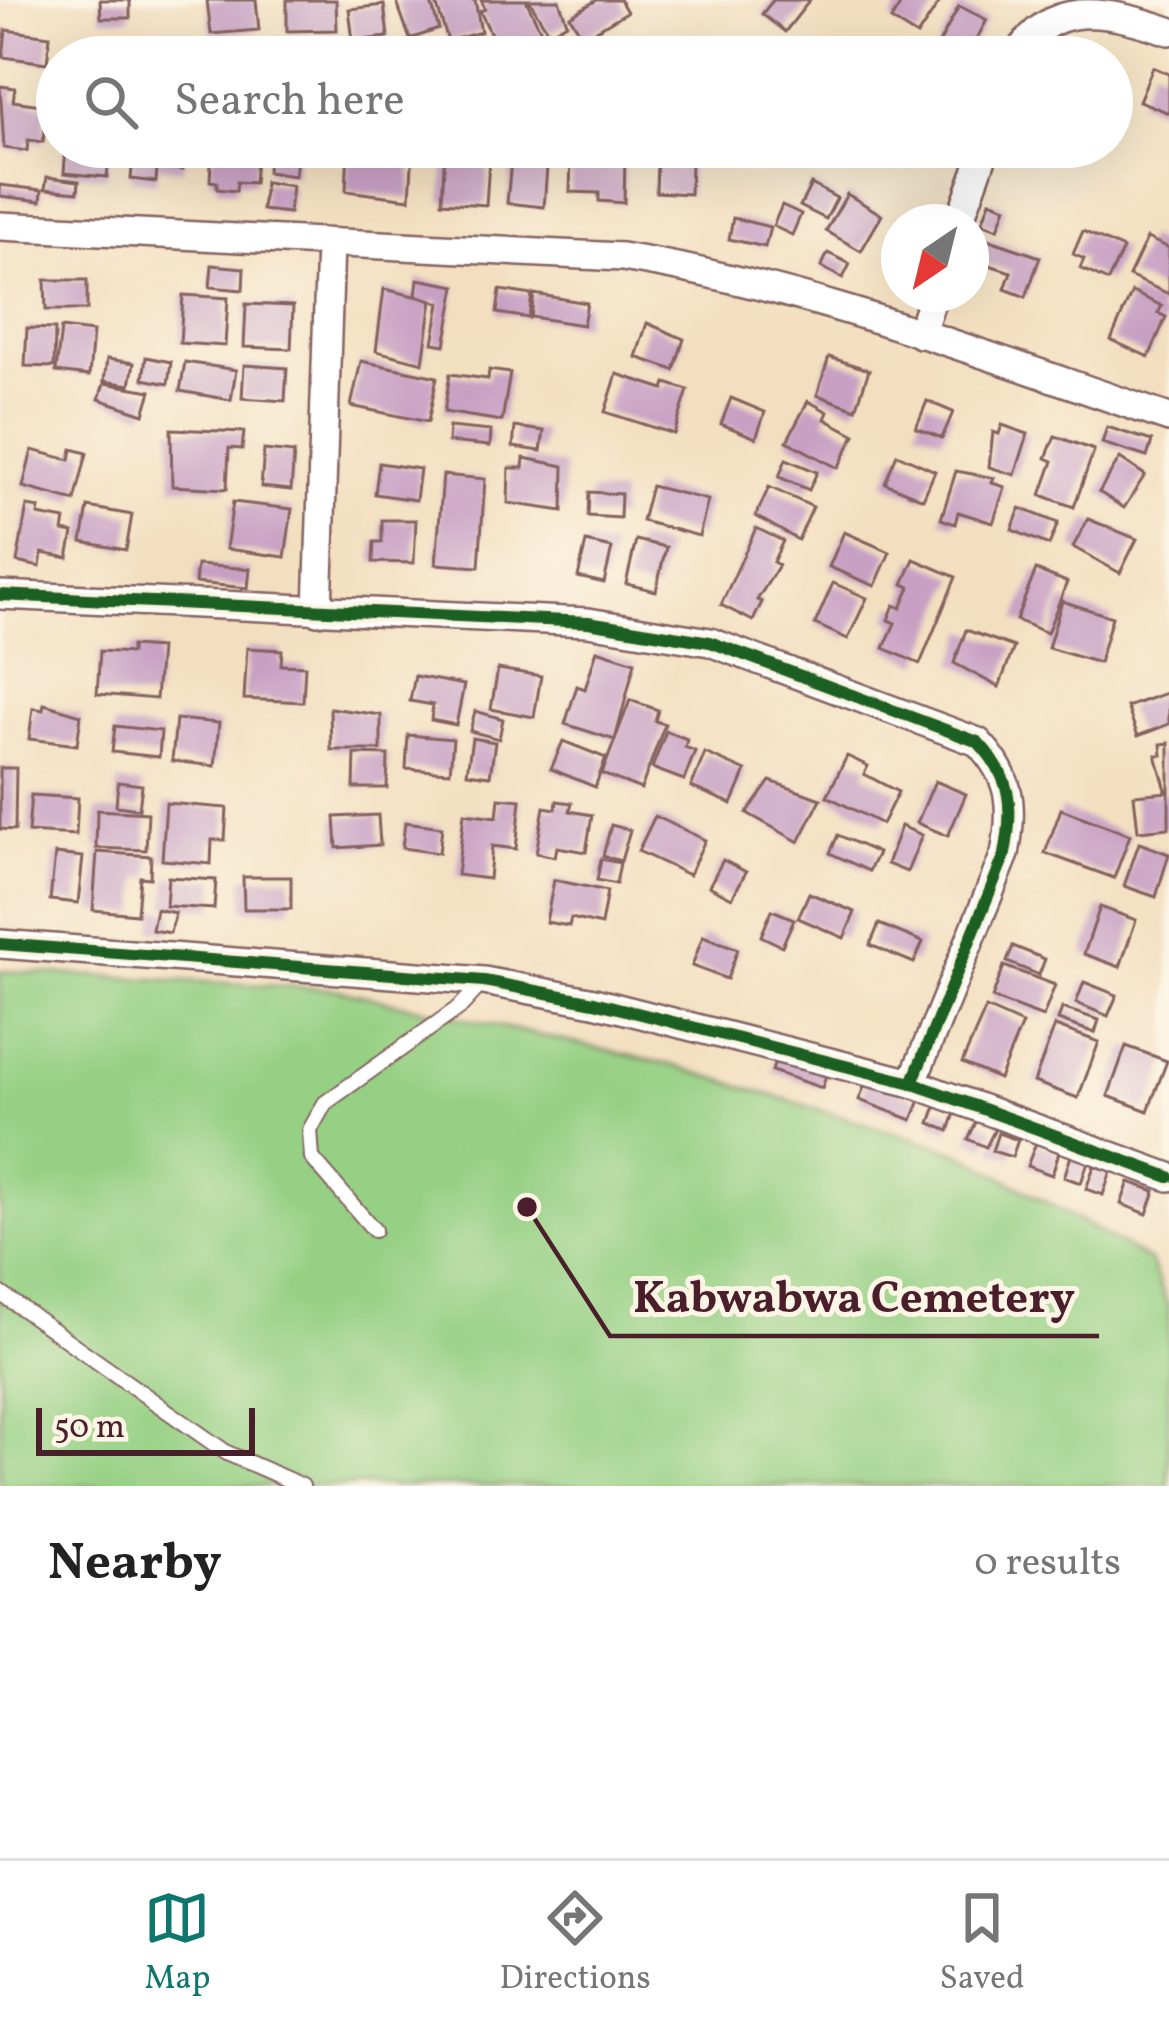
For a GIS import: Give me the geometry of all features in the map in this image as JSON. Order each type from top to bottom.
[{"type":"street","points":[[1027,36],[1049,6],[1069,1],[1169,31]]},
{"type":"street","points":[[965,204],[978,168]]},
{"type":"street","points":[[0,226],[622,257],[759,284],[1169,418]]},
{"type":"street","points":[[317,611],[330,243]]},
{"type":"street","points":[[920,334],[928,312]]},
{"type":"street","points":[[0,596],[588,622],[678,634],[775,663],[978,742],[1002,767],[1012,796],[1008,838],[912,1083]]},
{"type":"street","points":[[0,944],[484,981],[595,1002],[912,1083],[1169,1177]]},
{"type":"lane","points":[[374,1230],[312,1158],[310,1130],[325,1103],[460,1006],[484,981]]},
{"type":"lane","points":[[0,1293],[227,1453],[302,1486]]},
{"type":"green space","points":[[0,971],[334,989],[675,1066],[958,1152],[1150,1261],[1169,1308],[1169,1486],[0,1486]]},
{"type":"building","points":[[100,0],[130,0],[130,18],[101,18]]},
{"type":"building","points":[[207,0],[256,0],[259,30],[211,34]]},
{"type":"building","points":[[287,0],[336,0],[337,30],[287,31]]},
{"type":"building","points":[[396,0],[430,0],[439,29],[409,36]]},
{"type":"building","points":[[435,0],[475,0],[481,32],[446,36]]},
{"type":"building","points":[[481,0],[526,0],[544,36],[492,36],[480,11],[485,9]]},
{"type":"building","points":[[529,0],[559,0],[567,23],[549,33]]},
{"type":"building","points":[[597,0],[620,0],[627,12],[586,36],[570,16]]},
{"type":"building","points":[[773,0],[810,0],[785,32],[762,14]]},
{"type":"building","points":[[903,0],[941,0],[917,36],[891,20]]},
{"type":"building","points":[[384,5],[388,36],[352,36],[349,9]]},
{"type":"building","points":[[959,6],[987,20],[978,36],[943,36]]},
{"type":"building","points":[[6,30],[50,36],[36,36],[36,62],[3,57]]},
{"type":"building","points":[[1153,67],[1169,74],[1169,113],[1139,101]]},
{"type":"building","points":[[0,86],[15,88],[13,101],[36,104],[36,141],[28,140],[27,151],[4,148]]},
{"type":"building","points":[[64,168],[108,168],[107,177],[64,173]]},
{"type":"building","points":[[132,168],[157,168],[156,182],[131,179]]},
{"type":"building","points":[[211,168],[255,168],[254,183],[237,182],[236,191],[217,189],[217,182],[210,181]]},
{"type":"building","points":[[267,168],[296,168],[295,176],[267,172]]},
{"type":"building","points":[[347,168],[412,168],[410,199],[346,191]]},
{"type":"building","points":[[444,168],[489,168],[486,205],[442,202]]},
{"type":"building","points":[[510,168],[547,168],[544,207],[507,203]]},
{"type":"building","points":[[571,168],[625,168],[624,203],[599,201],[599,193],[570,192]]},
{"type":"building","points":[[657,168],[691,168],[690,194],[656,192]]},
{"type":"building","points":[[47,177],[79,181],[78,192],[45,189]]},
{"type":"building","points":[[265,182],[292,186],[289,213],[262,210]]},
{"type":"building","points":[[811,184],[837,198],[826,219],[800,206]]},
{"type":"building","points":[[0,185],[42,190],[41,201],[0,196]]},
{"type":"building","points":[[847,194],[881,214],[861,251],[826,231]]},
{"type":"building","points":[[989,204],[1006,207],[998,229],[989,226]]},
{"type":"building","points":[[782,205],[801,214],[792,235],[773,226]]},
{"type":"building","points":[[733,218],[770,227],[765,247],[729,239]]},
{"type":"building","points":[[1083,231],[1123,249],[1108,281],[1080,268],[1084,259],[1073,254]]},
{"type":"building","points":[[1147,238],[1169,248],[1169,294],[1129,276]]},
{"type":"building","points":[[989,240],[1040,257],[1026,297],[1005,289],[1011,272],[989,265]]},
{"type":"building","points":[[828,253],[850,264],[843,278],[821,267]]},
{"type":"building","points":[[212,265],[244,268],[243,290],[210,287]]},
{"type":"building","points":[[418,279],[456,286],[445,345],[433,343],[440,303],[416,295]]},
{"type":"building","points":[[45,280],[87,280],[87,310],[46,310]]},
{"type":"building","points":[[384,289],[432,300],[423,363],[376,351]]},
{"type":"building","points":[[500,290],[532,295],[529,318],[497,313]]},
{"type":"building","points":[[1132,292],[1162,306],[1158,313],[1166,317],[1149,357],[1111,340]]},
{"type":"building","points":[[534,294],[587,303],[583,325],[531,317]]},
{"type":"building","points":[[183,295],[228,298],[225,346],[180,343]]},
{"type":"building","points":[[246,304],[293,306],[291,349],[244,347]]},
{"type":"building","points":[[647,323],[684,339],[674,370],[636,357]]},
{"type":"building","points":[[27,328],[55,329],[54,367],[25,366]]},
{"type":"building","points":[[61,328],[93,332],[89,376],[56,372]]},
{"type":"building","points":[[146,357],[171,362],[168,384],[143,379]]},
{"type":"building","points":[[829,357],[869,370],[856,409],[817,395]]},
{"type":"building","points":[[107,359],[134,363],[130,385],[104,381]]},
{"type":"building","points":[[361,361],[437,377],[428,422],[351,406]]},
{"type":"building","points":[[185,362],[236,370],[231,400],[180,391]]},
{"type":"building","points":[[244,365],[287,368],[285,401],[242,398]]},
{"type":"building","points":[[489,370],[510,373],[502,421],[444,412],[450,374],[488,379]]},
{"type":"building","points":[[617,374],[664,389],[666,383],[688,390],[674,434],[605,412]]},
{"type":"building","points":[[104,383],[151,391],[144,414],[99,399]]},
{"type":"building","points":[[731,398],[765,412],[756,438],[721,424]]},
{"type":"building","points":[[808,401],[828,412],[825,419],[855,435],[838,468],[787,441]]},
{"type":"building","points":[[927,401],[953,412],[942,438],[916,428]]},
{"type":"building","points":[[1002,425],[1028,434],[1015,475],[989,467],[993,432],[999,434]]},
{"type":"building","points":[[449,427],[491,431],[490,446],[448,442]]},
{"type":"building","points":[[515,427],[544,431],[541,451],[513,447]]},
{"type":"building","points":[[1107,427],[1152,441],[1147,457],[1102,443]]},
{"type":"building","points":[[171,429],[244,432],[242,449],[229,448],[227,489],[172,486]]},
{"type":"building","points":[[1055,436],[1094,450],[1074,507],[1041,495],[1053,461],[1046,458]]},
{"type":"building","points":[[72,449],[87,453],[75,501],[23,487],[32,450],[70,460]]},
{"type":"building","points":[[264,450],[294,453],[291,490],[261,487]]},
{"type":"building","points":[[897,454],[935,471],[923,499],[885,483]]},
{"type":"building","points":[[524,458],[564,466],[563,511],[508,503],[509,468],[523,468]]},
{"type":"building","points":[[1120,458],[1145,475],[1124,508],[1099,492]]},
{"type":"building","points":[[786,459],[817,472],[809,490],[779,477]]},
{"type":"building","points":[[379,463],[420,469],[416,500],[375,494]]},
{"type":"building","points":[[956,471],[994,478],[992,483],[1005,487],[993,523],[958,512],[955,524],[941,519]]},
{"type":"building","points":[[443,475],[485,479],[479,567],[436,564]]},
{"type":"building","points":[[651,486],[708,500],[699,536],[642,521]]},
{"type":"building","points":[[769,487],[813,507],[798,540],[756,516]]},
{"type":"building","points":[[589,492],[621,494],[620,518],[588,516]]},
{"type":"building","points":[[233,502],[292,509],[285,557],[226,549]]},
{"type":"building","points":[[27,506],[39,508],[38,515],[65,520],[63,531],[73,533],[68,558],[42,553],[40,567],[17,562]]},
{"type":"building","points":[[88,507],[132,515],[126,550],[82,542]]},
{"type":"building","points":[[1020,508],[1058,523],[1049,545],[1012,530]]},
{"type":"building","points":[[1088,519],[1137,539],[1120,573],[1073,547]]},
{"type":"building","points":[[382,520],[416,520],[414,563],[373,562],[374,542],[382,542]]},
{"type":"building","points":[[756,528],[783,541],[773,562],[779,565],[757,600],[762,602],[753,621],[721,605]]},
{"type":"building","points":[[844,532],[890,552],[875,586],[829,567]]},
{"type":"building","points":[[636,540],[666,547],[656,591],[626,584]]},
{"type":"building","points":[[586,542],[612,548],[604,583],[578,577]]},
{"type":"building","points":[[914,559],[956,577],[920,664],[884,648],[895,623],[888,620],[894,605],[901,608],[910,587],[903,584]]},
{"type":"building","points":[[197,565],[250,569],[248,588],[195,583]]},
{"type":"building","points":[[1036,570],[1067,582],[1047,633],[1016,620]]},
{"type":"building","points":[[833,583],[867,598],[848,639],[815,624]]},
{"type":"building","points":[[1062,601],[1112,617],[1099,663],[1048,648]]},
{"type":"building","points":[[966,630],[1014,647],[999,687],[954,663]]},
{"type":"building","points":[[131,646],[160,648],[156,699],[97,694],[100,651],[131,653]]},
{"type":"building","points":[[247,648],[282,650],[281,665],[305,666],[303,702],[244,699]]},
{"type":"building","points":[[597,650],[635,662],[615,740],[565,724],[577,686],[585,689]]},
{"type":"building","points":[[498,669],[541,676],[534,717],[491,709]]},
{"type":"building","points":[[415,676],[464,685],[456,725],[431,720],[433,705],[410,701]]},
{"type":"building","points":[[1169,692],[1169,724],[1138,736],[1127,707]]},
{"type":"building","points":[[630,700],[658,710],[655,721],[665,724],[641,789],[602,774]]},
{"type":"building","points":[[44,704],[81,715],[77,745],[29,739],[33,708],[43,710]]},
{"type":"building","points":[[330,708],[381,715],[381,750],[331,750]]},
{"type":"building","points":[[475,711],[503,719],[499,739],[470,731]]},
{"type":"building","points":[[176,719],[219,723],[215,766],[172,761]]},
{"type":"building","points":[[115,726],[161,731],[159,757],[112,752]]},
{"type":"building","points":[[666,731],[687,739],[685,747],[695,751],[684,780],[652,768]]},
{"type":"building","points":[[408,735],[453,739],[450,772],[406,769]]},
{"type":"building","points":[[472,738],[495,742],[490,776],[467,773]]},
{"type":"building","points":[[563,741],[606,758],[595,787],[551,769]]},
{"type":"building","points":[[1169,743],[1166,790],[1156,755],[1162,755],[1161,744]]},
{"type":"building","points":[[705,753],[746,771],[732,804],[691,787]]},
{"type":"building","points":[[355,754],[388,755],[387,788],[354,788]]},
{"type":"building","points":[[847,756],[868,766],[864,774],[898,792],[882,824],[827,796]]},
{"type":"building","points":[[0,768],[16,768],[15,830],[0,829]]},
{"type":"building","points":[[770,781],[821,799],[799,842],[747,813]]},
{"type":"building","points":[[935,781],[966,794],[948,836],[917,823]]},
{"type":"building","points":[[118,782],[142,785],[139,809],[116,806]]},
{"type":"building","points":[[1169,792],[1169,828],[1138,831],[1134,795]]},
{"type":"building","points":[[31,795],[78,798],[76,835],[28,832]]},
{"type":"building","points":[[499,798],[521,800],[516,849],[492,846],[489,879],[457,875],[464,813],[497,817]]},
{"type":"building","points":[[557,801],[572,803],[570,811],[592,815],[586,852],[557,847],[555,857],[536,853],[544,807],[556,809]]},
{"type":"building","points":[[166,803],[227,808],[225,840],[212,840],[211,864],[162,860]]},
{"type":"building","points":[[1061,809],[1130,835],[1114,878],[1045,853]]},
{"type":"building","points":[[97,810],[148,813],[146,850],[96,848]]},
{"type":"building","points":[[378,815],[380,845],[337,848],[335,817]]},
{"type":"building","points":[[655,816],[705,840],[689,875],[638,851]]},
{"type":"building","points":[[405,822],[442,827],[439,853],[402,848]]},
{"type":"building","points":[[611,825],[630,830],[621,861],[603,856]]},
{"type":"building","points":[[901,826],[922,835],[907,872],[887,864]]},
{"type":"building","points":[[838,835],[878,853],[869,871],[830,853]]},
{"type":"building","points":[[1139,843],[1169,854],[1156,897],[1124,886]]},
{"type":"building","points":[[97,852],[151,856],[150,878],[140,877],[137,914],[93,910]]},
{"type":"building","points":[[55,854],[83,857],[78,903],[50,900]]},
{"type":"building","points":[[601,859],[620,863],[616,884],[597,880]]},
{"type":"building","points":[[723,860],[746,872],[732,898],[709,886]]},
{"type":"building","points":[[168,877],[216,880],[214,909],[166,906]]},
{"type":"building","points":[[243,877],[291,877],[291,909],[244,909]]},
{"type":"building","points":[[554,880],[607,891],[601,925],[571,918],[569,926],[546,922]]},
{"type":"building","points":[[809,893],[855,912],[844,938],[798,918]]},
{"type":"building","points":[[1100,907],[1136,920],[1120,967],[1084,954]]},
{"type":"building","points":[[156,909],[175,913],[170,933],[152,930]]},
{"type":"building","points":[[772,910],[794,919],[782,946],[761,936]]},
{"type":"building","points":[[879,924],[923,942],[914,963],[870,945]]},
{"type":"building","points":[[703,936],[738,949],[727,979],[692,966]]},
{"type":"building","points":[[1013,946],[1045,959],[1039,975],[1007,962]]},
{"type":"building","points":[[1004,966],[1055,985],[1043,1017],[992,998]]},
{"type":"building","points":[[1084,982],[1117,995],[1108,1016],[1076,1003]]},
{"type":"building","points":[[986,1008],[1022,1024],[999,1079],[962,1063]]},
{"type":"building","points":[[1062,1008],[1099,1020],[1095,1033],[1058,1020]]},
{"type":"building","points":[[1055,1026],[1099,1042],[1078,1098],[1034,1082]]},
{"type":"building","points":[[1126,1046],[1167,1061],[1148,1111],[1108,1096]]},
{"type":"building","points":[[778,1052],[828,1069],[822,1088],[772,1071]]},
{"type":"building","points":[[867,1079],[920,1100],[912,1120],[859,1100]]},
{"type":"building","points":[[936,1106],[955,1113],[949,1131],[930,1123]]},
{"type":"building","points":[[977,1120],[995,1129],[986,1147],[968,1139]]},
{"type":"building","points":[[998,1133],[1018,1140],[1012,1157],[992,1151]]},
{"type":"building","points":[[1036,1143],[1059,1152],[1052,1175],[1027,1166]]},
{"type":"building","points":[[1072,1153],[1089,1159],[1081,1183],[1064,1177]]},
{"type":"building","points":[[1094,1166],[1111,1171],[1103,1195],[1086,1189]]},
{"type":"building","points":[[1129,1182],[1155,1191],[1147,1214],[1121,1204]]},
{"type":"cycle path","points":[[0,595],[588,622],[710,642],[978,742],[998,768],[1008,794],[1005,854],[912,1083]]},
{"type":"cycle path","points":[[0,944],[484,981],[594,1002],[912,1083],[1169,1177]]},
{"type":"place","name":"Kabwabwa Cemetery","points":[[527,1207]]}]
